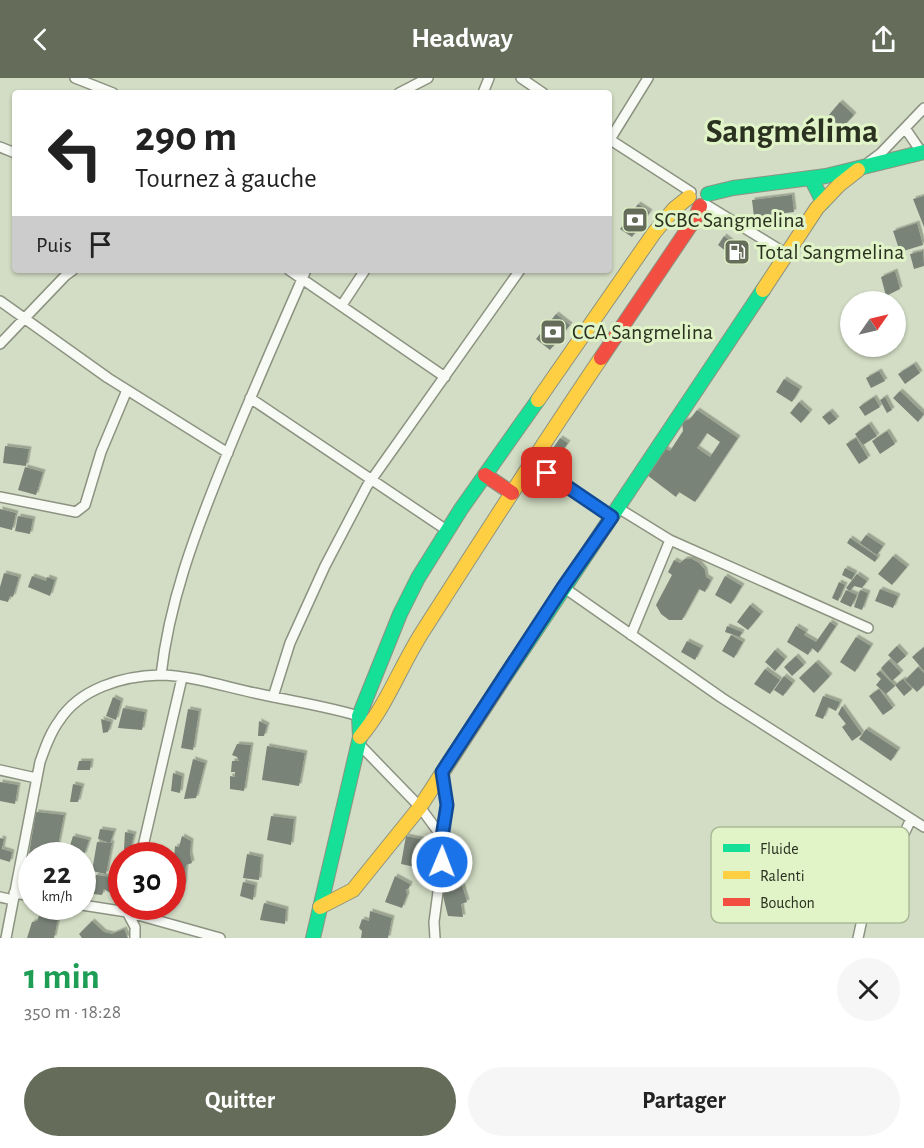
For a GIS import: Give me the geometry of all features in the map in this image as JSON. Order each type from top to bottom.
[{"type":"main road","points":[[313,938],[360,741],[359,716],[400,614],[418,578],[485,475],[654,233],[674,209],[724,189],[812,178],[923,153]]},
{"type":"main road","points":[[320,908],[353,890],[420,807],[563,587],[787,254],[823,202],[859,169]]},
{"type":"main road","points":[[812,178],[823,202]]},
{"type":"main road","points":[[360,741],[374,721],[406,658],[531,462],[696,217],[699,199]]},
{"type":"main road","points":[[578,342],[602,357]]},
{"type":"main road","points":[[485,475],[512,493]]},
{"type":"street","points":[[75,78],[105,90]]},
{"type":"street","points":[[405,90],[428,78]]},
{"type":"street","points":[[521,78],[539,90]]},
{"type":"street","points":[[612,135],[648,78]]},
{"type":"street","points":[[859,169],[881,153],[924,108]]},
{"type":"street","points":[[905,128],[923,153]]},
{"type":"street","points":[[612,142],[787,254]]},
{"type":"street","points":[[0,344],[69,273]]},
{"type":"street","points":[[294,273],[445,377]]},
{"type":"street","points":[[161,675],[167,633],[177,591],[201,517],[305,273]]},
{"type":"street","points":[[342,305],[363,273]]},
{"type":"street","points":[[273,697],[290,643],[316,585],[372,480],[518,273]]},
{"type":"street","points":[[0,301],[127,390],[228,453]]},
{"type":"street","points":[[0,497],[76,512],[81,509],[85,505],[101,452],[127,390]]},
{"type":"street","points":[[250,398],[448,531]]},
{"type":"street","points":[[531,462],[615,512],[670,540],[868,628]]},
{"type":"street","points":[[631,635],[670,540]]},
{"type":"street","points":[[563,587],[722,698],[924,827]]},
{"type":"street","points":[[6,938],[36,778],[49,738],[60,719],[74,704],[103,686],[132,678],[161,675],[273,697],[374,721]]},
{"type":"street","points":[[144,842],[182,678]]},
{"type":"street","points":[[360,741],[420,807],[442,837]]},
{"type":"street","points":[[0,770],[36,778]]},
{"type":"street","points":[[435,938],[434,922],[447,805],[442,772]]},
{"type":"street","points":[[907,827],[911,819]]},
{"type":"street","points":[[0,897],[18,896]]},
{"type":"street","points":[[132,920],[135,938]]},
{"type":"street","points":[[163,920],[220,938]]},
{"type":"street","points":[[858,938],[861,923]]},
{"type":"building","points":[[840,102],[854,115],[842,128],[828,116]]},
{"type":"building","points":[[792,195],[794,212],[754,217],[752,200]]},
{"type":"building","points":[[924,196],[924,227],[913,199]]},
{"type":"building","name":"SCBC Sangmelina","points":[[638,204],[650,212],[632,237],[620,229]]},
{"type":"building","points":[[917,223],[923,245],[900,252],[893,231]]},
{"type":"building","points":[[724,236],[733,243],[727,252],[718,245]]},
{"type":"building","points":[[923,251],[924,266],[914,269],[910,254]]},
{"type":"building","points":[[895,271],[900,289],[885,291],[881,277]]},
{"type":"building","name":"CCA Sangmelina","points":[[556,314],[570,325],[550,350],[536,339]]},
{"type":"building","points":[[914,364],[920,373],[905,384],[898,374]]},
{"type":"building","points":[[879,371],[885,381],[871,388],[866,378]]},
{"type":"building","points":[[784,379],[800,389],[792,402],[776,392]]},
{"type":"building","points":[[900,391],[924,414],[918,422],[893,398]]},
{"type":"building","points":[[874,397],[880,407],[865,416],[859,407]]},
{"type":"building","points":[[885,397],[892,410],[887,413],[880,400]]},
{"type":"building","points":[[799,402],[810,412],[801,423],[790,413]]},
{"type":"building","points":[[697,410],[738,438],[695,502],[679,492],[676,497],[647,475],[664,448],[670,451],[683,431],[682,422],[690,419]],"holes":[[[707,433],[720,442],[710,457],[697,448]]]},
{"type":"building","points":[[830,411],[837,419],[829,425],[822,417]]},
{"type":"building","points":[[869,424],[877,436],[863,445],[855,434]]},
{"type":"building","points":[[887,431],[895,444],[880,454],[872,441]]},
{"type":"building","points":[[560,438],[568,443],[558,457],[551,451]]},
{"type":"building","points":[[856,438],[868,458],[859,464],[846,444]]},
{"type":"building","points":[[5,446],[29,449],[26,466],[3,463]]},
{"type":"building","points":[[25,467],[43,472],[36,495],[18,490]]},
{"type":"building","points":[[0,509],[16,513],[12,530],[0,527]]},
{"type":"building","points":[[18,516],[33,519],[30,534],[15,531]]},
{"type":"building","points":[[866,535],[883,546],[877,555],[860,543]]},
{"type":"building","points":[[850,538],[878,557],[875,562],[847,543]]},
{"type":"building","points":[[893,556],[907,567],[892,585],[878,574]]},
{"type":"building","points":[[685,559],[692,559],[699,563],[705,570],[706,577],[711,580],[705,592],[699,589],[682,620],[669,620],[661,614],[656,605],[672,575],[668,572],[674,560],[680,563]]},
{"type":"building","points":[[845,568],[855,573],[852,580],[842,575]]},
{"type":"building","points":[[4,573],[19,577],[13,597],[10,596],[8,602],[0,600],[0,587]]},
{"type":"building","points":[[857,574],[867,581],[862,588],[854,586],[850,591],[846,588]]},
{"type":"building","points":[[32,576],[46,581],[47,577],[55,580],[50,596],[28,587]]},
{"type":"building","points":[[725,576],[742,586],[731,604],[715,595]]},
{"type":"building","points":[[839,582],[845,585],[838,601],[832,598]]},
{"type":"building","points":[[880,589],[898,596],[893,608],[875,601]]},
{"type":"building","points":[[846,590],[857,595],[851,607],[840,602]]},
{"type":"building","points":[[860,590],[868,593],[862,610],[854,607]]},
{"type":"building","points":[[750,605],[761,614],[748,630],[737,622]]},
{"type":"building","points":[[830,622],[836,626],[818,653],[812,648],[808,655],[787,642],[796,626],[806,632],[804,635],[816,642]]},
{"type":"building","points":[[727,626],[742,632],[740,637],[725,632]]},
{"type":"building","points":[[731,635],[743,642],[734,658],[722,651]]},
{"type":"building","points":[[856,637],[871,646],[855,672],[840,662]]},
{"type":"building","points":[[687,641],[701,648],[695,660],[681,652]]},
{"type":"building","points":[[897,646],[906,656],[897,664],[888,655]]},
{"type":"building","points":[[924,647],[924,671],[912,657]]},
{"type":"building","points":[[775,650],[785,659],[775,671],[765,662]]},
{"type":"building","points":[[796,656],[804,665],[792,676],[784,667]]},
{"type":"building","points":[[889,660],[901,673],[892,681],[881,668]]},
{"type":"building","points":[[816,662],[830,676],[814,693],[799,678]]},
{"type":"building","points":[[918,667],[924,673],[924,685],[917,692],[905,680]]},
{"type":"building","points":[[765,669],[780,680],[770,694],[754,684]]},
{"type":"building","points":[[880,671],[895,686],[886,694],[876,685],[881,679],[876,674]]},
{"type":"building","points":[[784,676],[793,683],[783,696],[774,690]]},
{"type":"building","points":[[903,679],[912,689],[904,696],[895,685]]},
{"type":"building","points":[[879,689],[893,708],[883,715],[869,696]]},
{"type":"building","points":[[823,696],[840,702],[836,711],[828,707],[823,719],[815,716]]},
{"type":"building","points":[[113,697],[121,701],[116,720],[106,716]]},
{"type":"building","points":[[842,706],[862,734],[852,741],[842,727],[846,724],[838,714]]},
{"type":"building","points":[[123,708],[145,712],[142,730],[118,728]]},
{"type":"building","points":[[188,709],[199,711],[193,750],[181,748]]},
{"type":"building","points":[[101,719],[111,722],[108,732],[103,733]]},
{"type":"building","points":[[259,721],[267,725],[264,736],[258,736]]},
{"type":"building","points":[[866,729],[898,750],[891,761],[859,739]]},
{"type":"building","points":[[237,744],[251,745],[244,791],[230,789],[230,776],[235,777],[235,772],[231,772],[232,761],[239,761],[232,755]]},
{"type":"building","points":[[267,746],[305,753],[299,786],[262,780]]},
{"type":"building","points":[[193,759],[205,763],[196,798],[184,799]]},
{"type":"building","points":[[79,761],[91,761],[90,770],[77,770]]},
{"type":"building","points":[[173,773],[182,776],[180,793],[171,791]]},
{"type":"building","points":[[0,782],[18,785],[15,804],[0,801]]},
{"type":"building","points":[[73,784],[82,786],[78,802],[70,802]]},
{"type":"building","points":[[36,812],[64,815],[59,842],[31,842]]},
{"type":"building","points":[[271,816],[294,819],[291,845],[267,840]]},
{"type":"building","points":[[100,829],[114,831],[110,842],[98,839]]},
{"type":"building","points":[[125,832],[134,834],[132,842],[124,842]]},
{"type":"building","points":[[73,836],[89,840],[88,842],[71,842]]},
{"type":"building","points":[[182,836],[191,841],[192,863],[186,865],[186,842],[180,842]]},
{"type":"building","points":[[406,836],[424,840],[423,861],[426,863],[420,868],[401,864]]},
{"type":"building","points":[[0,838],[4,839],[2,849],[12,852],[10,862],[0,859]]},
{"type":"building","points":[[97,842],[108,843],[106,874],[96,872]]},
{"type":"building","points":[[247,854],[261,857],[259,880],[243,878]]},
{"type":"building","points":[[96,875],[108,877],[108,892],[104,889],[102,895],[96,894]]},
{"type":"building","points":[[395,876],[410,884],[406,890],[407,895],[402,908],[385,902]]},
{"type":"building","points":[[243,882],[255,885],[253,900],[240,896]]},
{"type":"building","points":[[462,885],[467,902],[461,904],[463,917],[448,916],[441,888]]},
{"type":"building","points":[[264,903],[286,909],[285,924],[260,920]]},
{"type":"building","points":[[370,911],[392,918],[388,938],[361,938],[362,931],[359,928],[362,919],[369,921]]},
{"type":"building","points":[[58,920],[54,938],[27,938],[32,922]]},
{"type":"building","points":[[92,921],[104,932],[112,934],[124,929],[128,938],[82,938],[79,934]]},
{"type":"traffic: fast","points":[[708,194],[733,188],[826,176],[924,152]]},
{"type":"traffic: fast","points":[[811,178],[823,202]]},
{"type":"traffic: fast","points":[[504,678],[763,290]]},
{"type":"traffic: fast","points":[[313,938],[360,737],[359,716],[400,614],[418,578],[461,509],[538,400]]},
{"type":"traffic: slow","points":[[763,290],[817,208],[839,185],[858,170]]},
{"type":"traffic: slow","points":[[538,400],[654,233],[674,209],[689,197]]},
{"type":"traffic: slow","points":[[360,737],[378,713],[423,631],[601,358]]},
{"type":"traffic: slow","points":[[320,907],[353,890],[420,807],[504,678]]},
{"type":"traffic: jam","points":[[601,358],[696,217],[700,206]]},
{"type":"traffic: jam","points":[[485,475],[512,493]]},
{"type":"place","name":"SCBC Sangmelina","points":[[635,220]]},
{"type":"place","name":"Total Sangmelina","points":[[737,252]]},
{"type":"place","name":"CCA Sangmelina","points":[[553,332]]},
{"type":"district","name":"Sangmélima","points":[[792,132]]},
{"type":"route","points":[[442,862],[442,837],[447,814],[442,772],[563,587],[612,517],[547,473]]}]
